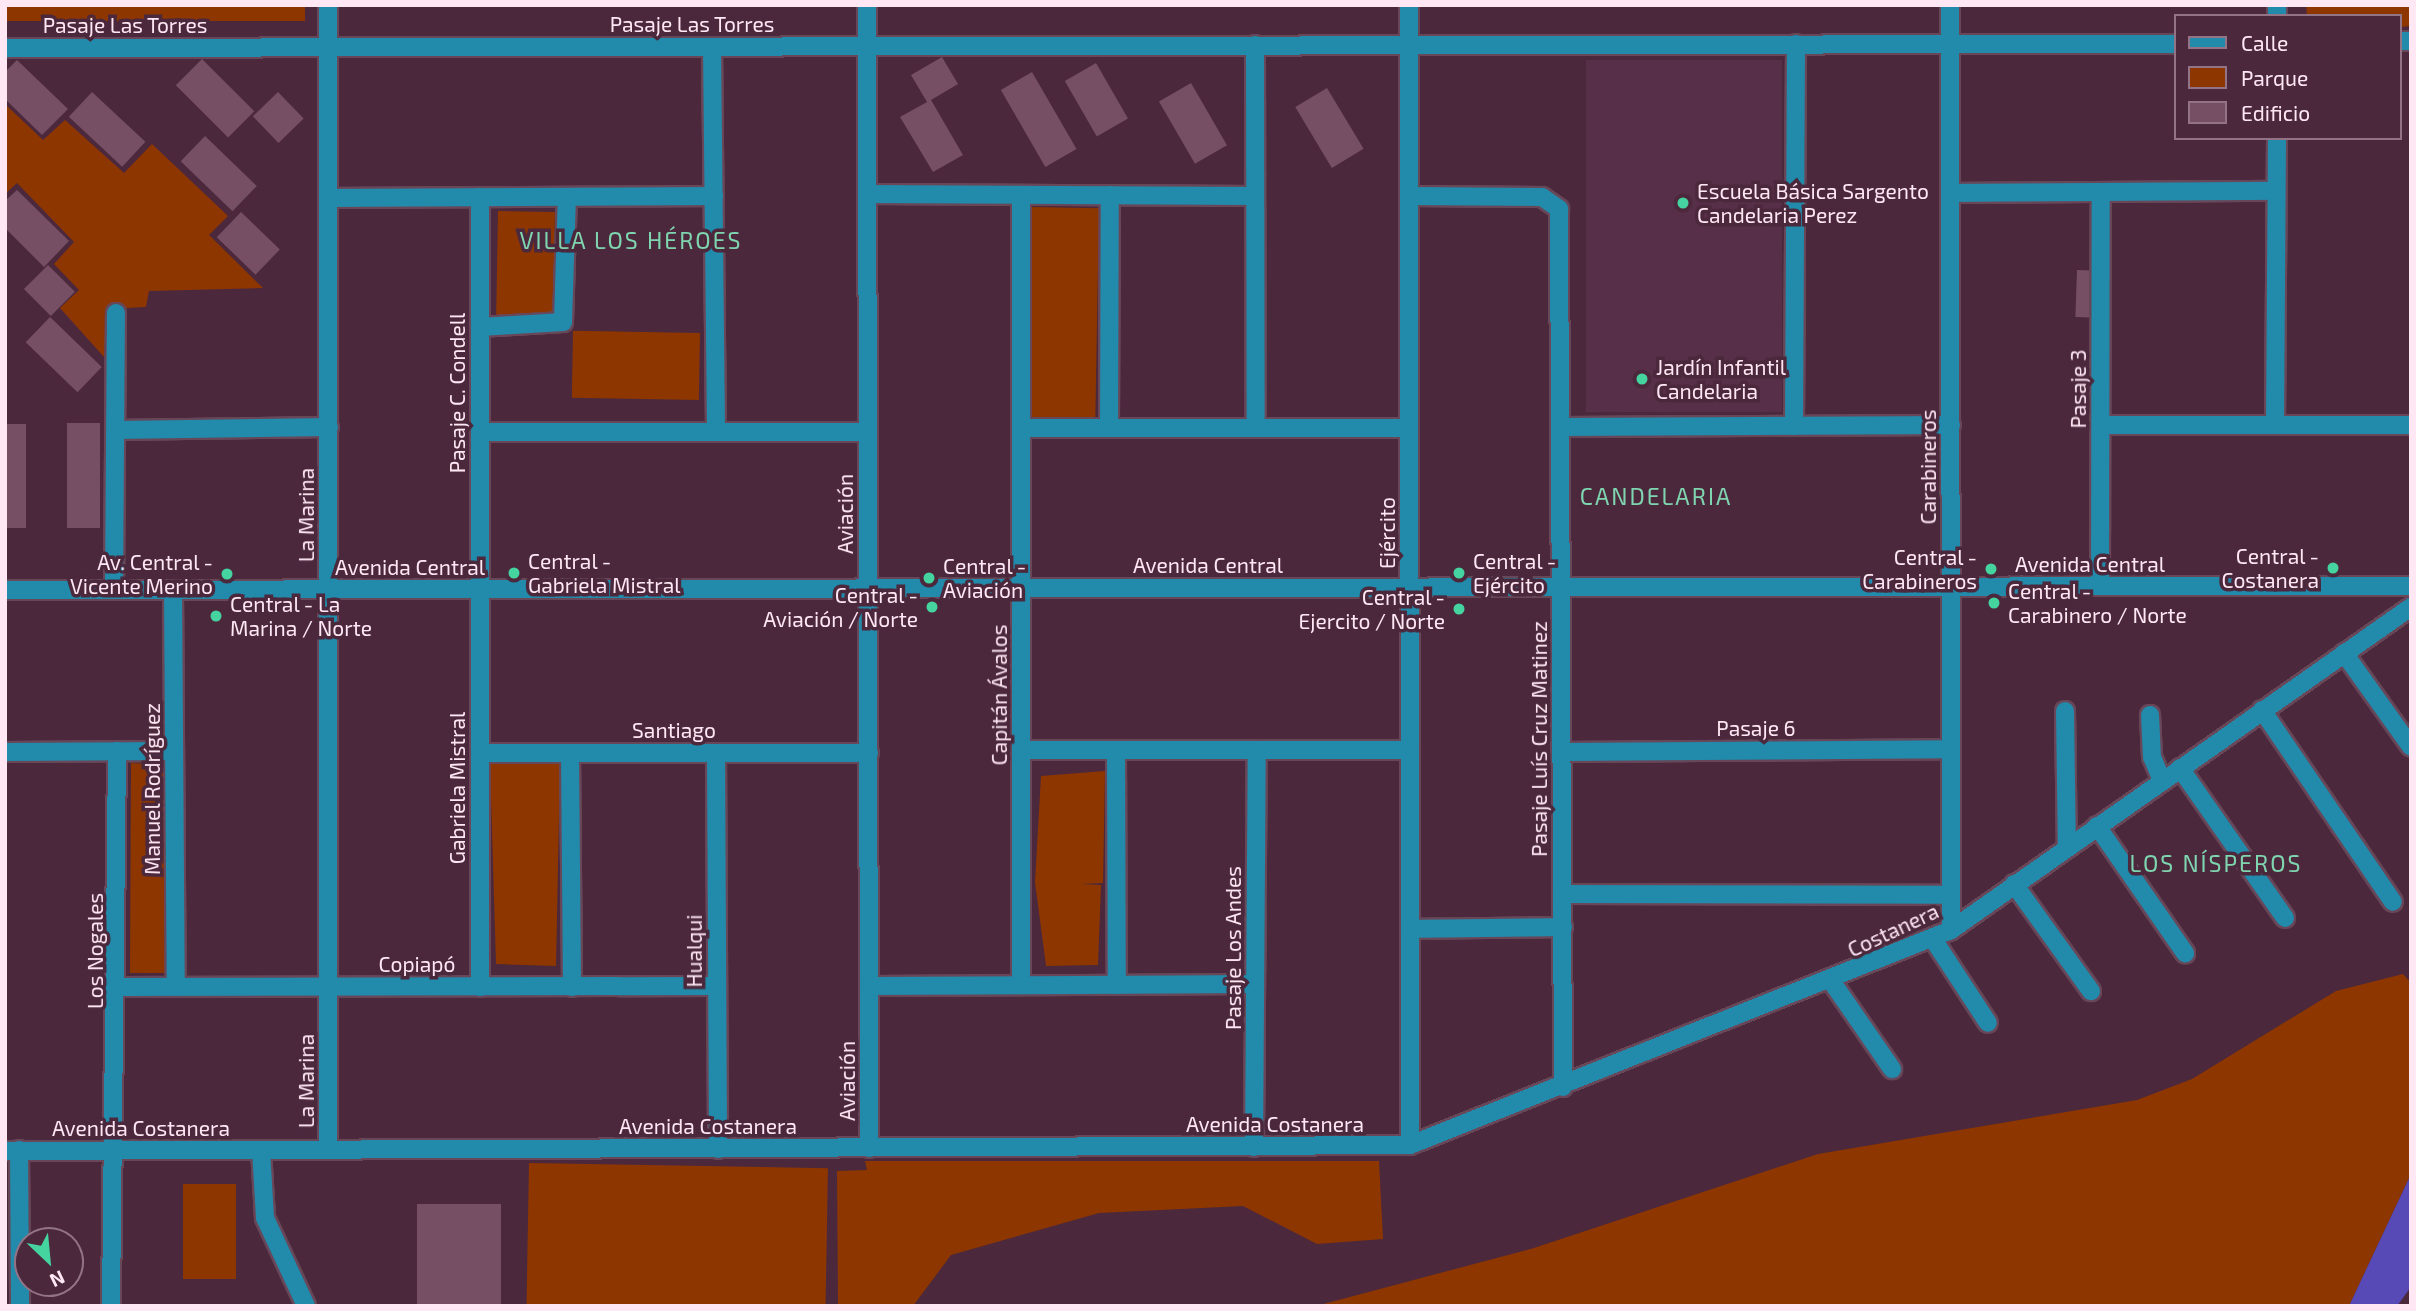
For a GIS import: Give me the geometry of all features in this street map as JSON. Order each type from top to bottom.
[{"type":"street","name":"La Marina","points":[[328,5],[328,1150]]},
{"type":"street","name":"Aviación","points":[[867,5],[869,1148]]},
{"type":"street","name":"Ejército","points":[[1409,5],[1410,1145]]},
{"type":"street","name":"Carabineros","points":[[1950,5],[1951,930]]},
{"type":"street","points":[[1794,426],[1796,44]]},
{"type":"street","name":"Pasaje Las Torres","points":[[5,48],[2174,44]]},
{"type":"street","points":[[1255,46],[1256,428]]},
{"type":"street","points":[[712,47],[716,432]]},
{"type":"street","points":[[2274,425],[2277,140]]},
{"type":"street","points":[[1950,193],[2276,191]]},
{"type":"street","name":"Pasaje 3","points":[[2100,586],[2101,192]]},
{"type":"street","points":[[867,194],[1255,195]]},
{"type":"street","name":"Capitán Ávalos","points":[[1021,195],[1021,985]]},
{"type":"street","points":[[1109,428],[1110,195]]},
{"type":"street","points":[[328,198],[714,196]]},
{"type":"street","name":"Pasaje Luís Cruz Matinez","points":[[1409,196],[1542,197],[1555,203],[1561,427],[1563,1087]]},
{"type":"street","name":"Pasaje C. Condell","points":[[480,197],[480,589]]},
{"type":"street","points":[[480,327],[564,322],[567,197]]},
{"type":"street","points":[[114,590],[116,313]]},
{"type":"street","points":[[1561,427],[1951,425]]},
{"type":"street","points":[[2101,425],[2411,425]]},
{"type":"street","points":[[116,430],[329,427]]},
{"type":"street","points":[[1022,428],[1409,428]]},
{"type":"street","points":[[480,432],[868,432]]},
{"type":"street","name":"Avenida Central","points":[[5,590],[2411,586]]},
{"type":"street","name":"Gabriela Mistral","points":[[480,589],[480,987]]},
{"type":"street","name":"Manuel Rodríguez","points":[[173,590],[176,987]]},
{"type":"street","name":"Costanera","points":[[1410,1145],[1832,982],[1951,930],[2411,607]]},
{"type":"street","points":[[2344,653],[2411,747]]},
{"type":"street","points":[[2262,710],[2393,902]]},
{"type":"street","points":[[2065,711],[2067,847]]},
{"type":"street","points":[[2150,715],[2152,757],[2162,780]]},
{"type":"street","name":"Pasaje 6","points":[[1562,752],[1951,749]]},
{"type":"street","points":[[1022,750],[1410,750]]},
{"type":"street","points":[[1116,750],[1116,985]]},
{"type":"street","name":"Pasaje Los Andes","points":[[1254,1147],[1257,750]]},
{"type":"street","name":"Los Nogales","points":[[111,1306],[117,987],[117,751]]},
{"type":"street","points":[[5,752],[174,751]]},
{"type":"street","name":"Santiago","points":[[480,753],[869,753]]},
{"type":"street","points":[[570,753],[572,987]]},
{"type":"street","name":"Hualqui","points":[[716,753],[718,1149]]},
{"type":"street","points":[[2180,768],[2285,918]]},
{"type":"street","points":[[2097,826],[2185,953]]},
{"type":"street","points":[[2014,884],[2091,991]]},
{"type":"street","points":[[1563,894],[1951,895]]},
{"type":"street","points":[[1410,929],[1563,927]]},
{"type":"street","points":[[1933,939],[1988,1023]]},
{"type":"street","points":[[1832,982],[1892,1069]]},
{"type":"street","points":[[869,986],[1255,984]]},
{"type":"street","name":"Copiapó","points":[[117,987],[717,986]]},
{"type":"street","name":"Avenida Costanera","points":[[12,1151],[1410,1145]]},
{"type":"street","points":[[261,1150],[265,1218],[306,1306]]},
{"type":"street","points":[[12,1151],[20,1306]]},
{"type":"shaded area","name":"Escuela Básica Sargento Candelaria Perez","points":[[1586,60],[1782,60],[1782,412],[1586,412]]},
{"type":"shaded area","points":[[2411,1174],[2411,1287],[2397,1306],[2349,1306]]},
{"type":"green space","points":[[5,5],[305,5],[305,21],[5,21]]},
{"type":"green space","points":[[2306,5],[2410,5],[2411,26],[2402,27],[2402,14],[2307,14]]},
{"type":"green space","points":[[5,104],[43,140],[65,120],[124,173],[152,144],[228,216],[209,235],[263,288],[149,291],[146,307],[107,309],[104,357],[60,308],[79,290],[54,264],[74,242],[17,183],[5,194]]},
{"type":"green space","points":[[1032,207],[1099,208],[1095,419],[1028,418]]},
{"type":"green space","points":[[498,211],[555,212],[553,317],[496,316]]},
{"type":"green space","points":[[573,331],[700,333],[699,400],[572,398]]},
{"type":"green space","points":[[131,763],[165,765],[170,973],[130,973]]},
{"type":"green space","points":[[490,764],[560,764],[556,966],[496,964]]},
{"type":"green space","points":[[1105,771],[1103,883],[1080,884],[1101,885],[1098,965],[1046,966],[1035,882],[1041,776]]},
{"type":"green space","points":[[2403,974],[2411,983],[2411,1174],[2349,1306],[1316,1306],[1534,1248],[1818,1154],[2137,1100],[2192,1079],[2336,991]]},
{"type":"green space","points":[[865,1161],[1379,1161],[1383,1239],[1317,1244],[1243,1206],[1099,1213],[951,1255],[913,1306],[838,1306],[837,1171],[867,1170]]},
{"type":"green space","points":[[529,1163],[828,1168],[826,1306],[527,1306]]},
{"type":"green space","points":[[183,1184],[236,1184],[236,1279],[183,1279]]},
{"type":"building","points":[[942,57],[958,84],[931,100],[963,155],[933,172],[900,117],[927,102],[911,75]]},
{"type":"building","points":[[202,59],[254,111],[228,137],[176,85]]},
{"type":"building","points":[[17,60],[68,109],[42,135],[5,99],[5,72]]},
{"type":"building","points":[[1096,63],[1128,118],[1097,136],[1065,81]]},
{"type":"building","points":[[1032,72],[1076,149],[1045,167],[1001,90]]},
{"type":"building","points":[[1191,83],[1227,145],[1195,164],[1159,102]]},
{"type":"building","points":[[1327,88],[1364,149],[1332,168],[1295,107]]},
{"type":"building","points":[[92,92],[145,142],[122,167],[69,117]]},
{"type":"building","points":[[278,92],[304,119],[279,143],[253,116]]},
{"type":"building","points":[[205,136],[257,186],[232,211],[181,161]]},
{"type":"building","points":[[17,190],[69,241],[44,267],[5,228],[5,201]]},
{"type":"building","points":[[241,212],[280,250],[256,275],[217,237]]},
{"type":"building","points":[[48,265],[75,292],[51,316],[24,289]]},
{"type":"building","points":[[2077,270],[2100,271],[2098,318],[2075,317]]},
{"type":"building","points":[[50,317],[102,367],[77,392],[26,342]]},
{"type":"building","points":[[67,423],[100,423],[100,528],[67,528]]},
{"type":"building","points":[[5,424],[26,424],[26,528],[5,528]]},
{"type":"building","points":[[417,1204],[501,1204],[501,1306],[417,1306]]},
{"type":"place","name":"Escuela Básica Sargento Candelaria Perez","points":[[1683,203]]},
{"type":"place","name":"Jardín Infantil Candelaria","points":[[1642,379]]},
{"type":"place","name":"Central - Costanera","points":[[2333,568]]},
{"type":"place","name":"Central - Carabineros","points":[[1991,569]]},
{"type":"place","name":"Central - Gabriela Mistral","points":[[514,573]]},
{"type":"place","name":"Central - Ejército","points":[[1459,573]]},
{"type":"place","name":"Av. Central - Vicente Merino","points":[[227,574]]},
{"type":"place","name":"Central - Aviación","points":[[929,578]]},
{"type":"place","name":"Central - Carabinero / Norte","points":[[1994,603]]},
{"type":"place","name":"Central - Aviación / Norte","points":[[932,607]]},
{"type":"place","name":"Central - Ejercito / Norte","points":[[1459,609]]},
{"type":"place","name":"Central - La Marina / Norte","points":[[216,616]]},
{"type":"district","name":"VILLA LOS HÉROES","points":[[631,240]]},
{"type":"district","name":"CANDELARIA","points":[[1656,496]]},
{"type":"district","name":"LOS NÍSPEROS","points":[[2216,863]]}]
